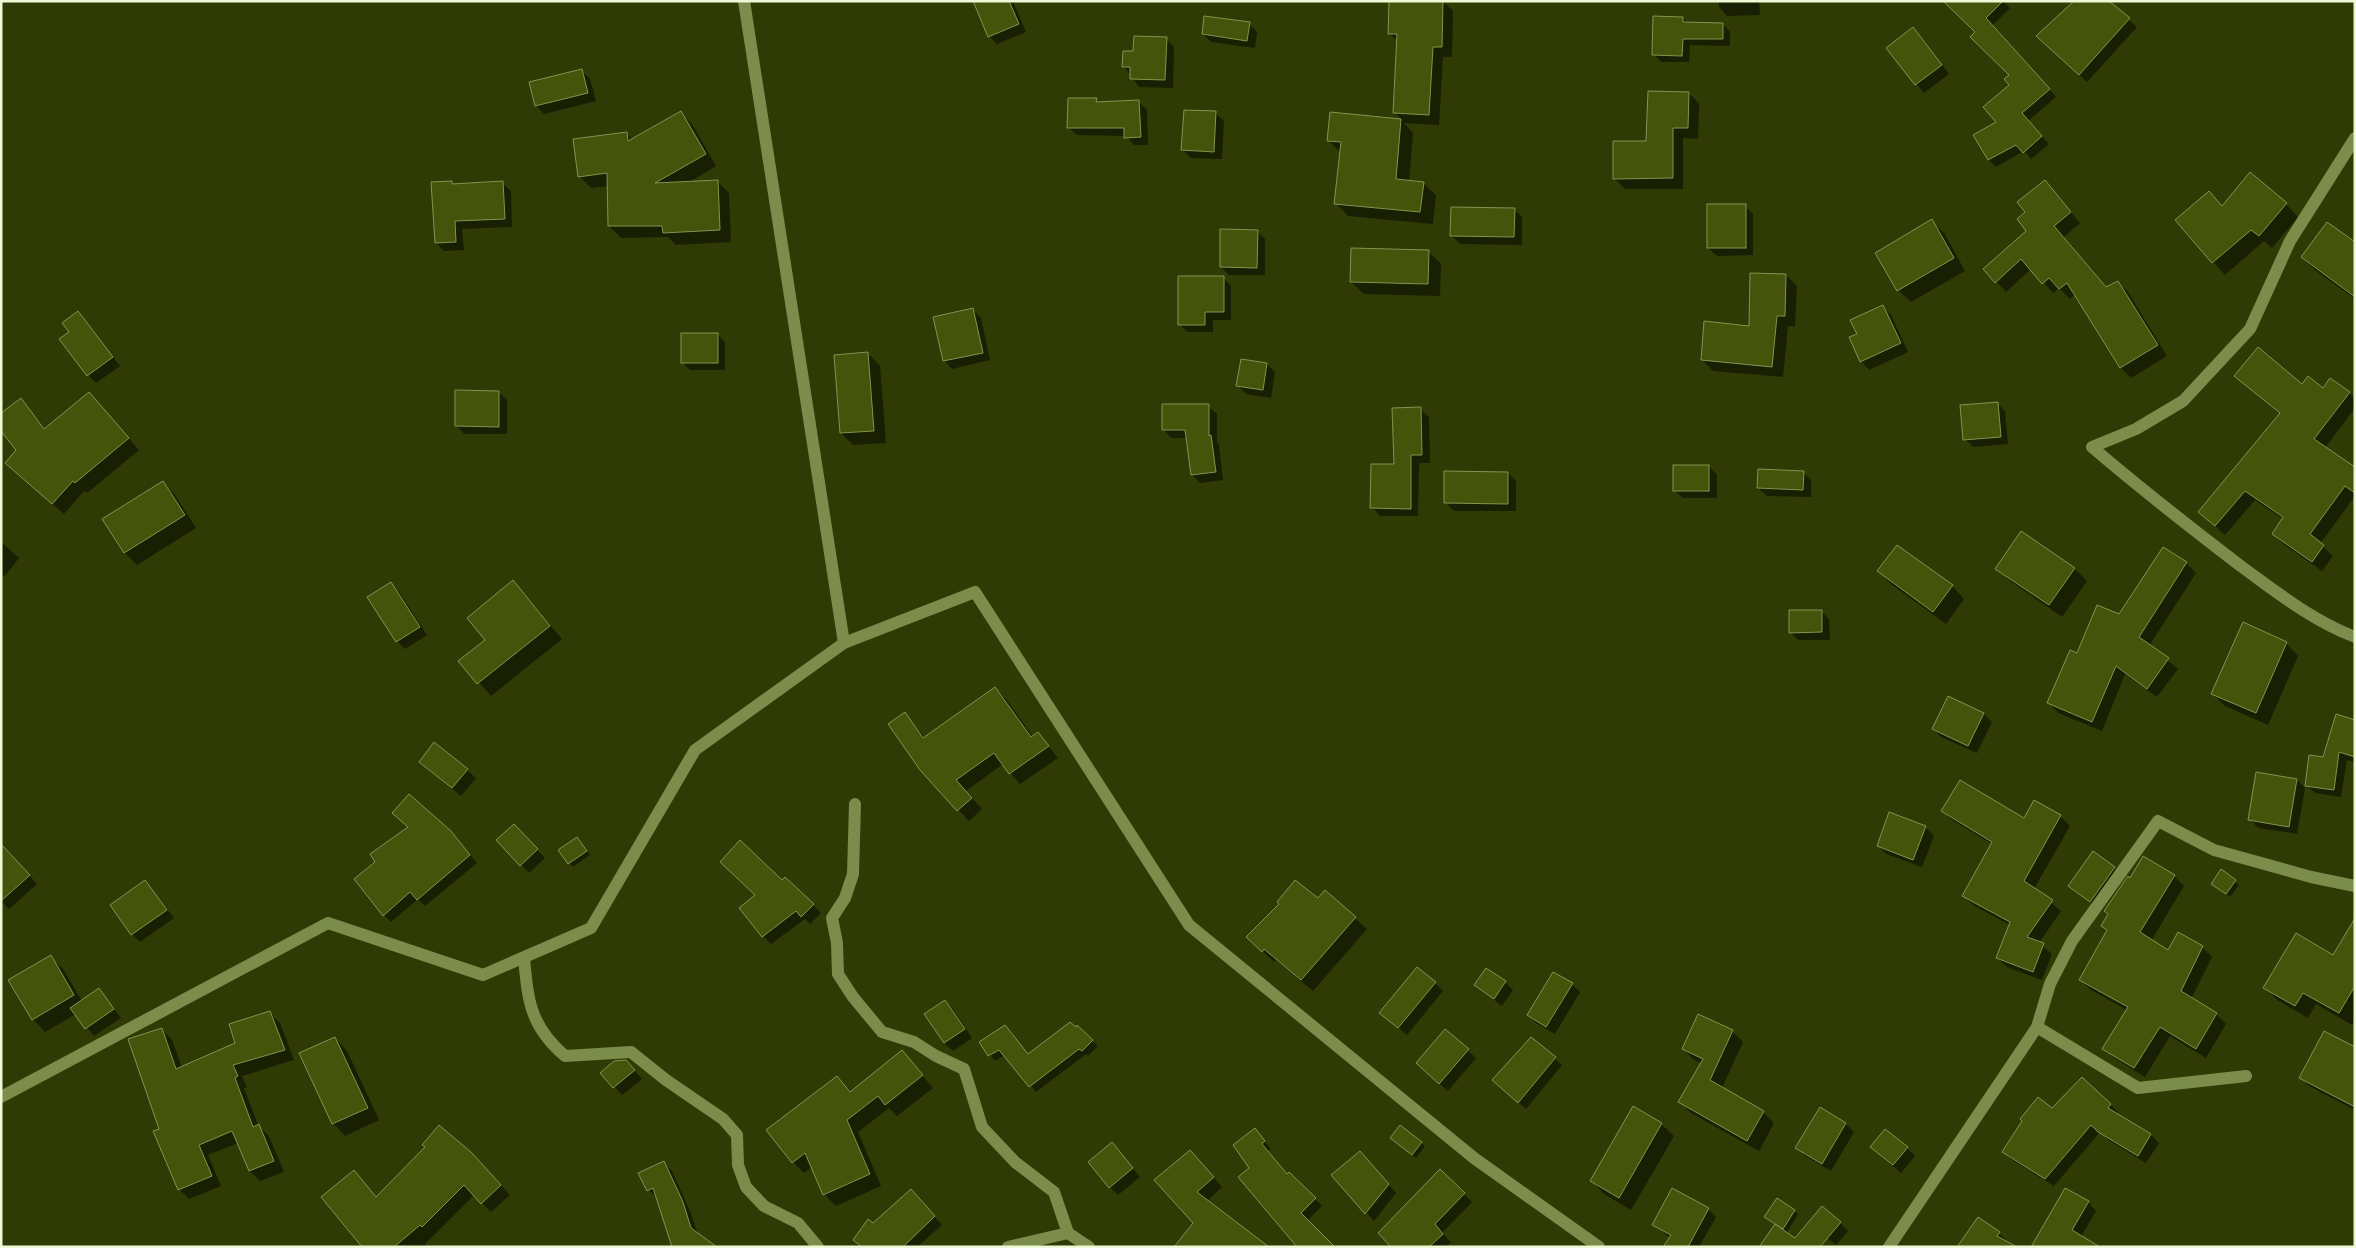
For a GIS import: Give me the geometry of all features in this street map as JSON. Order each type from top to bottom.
[{"type":"street","points":[[744,1],[844,643]]},
{"type":"street","points":[[2355,138],[2290,241],[2250,329],[2183,401],[2136,429],[2092,448],[2197,533],[2293,605],[2334,629],[2355,638]]},
{"type":"street","points":[[1,1097],[328,923],[483,975],[591,928],[695,750],[844,643],[975,592],[1188,925],[1474,1158],[1594,1245]]},
{"type":"street","points":[[855,804],[853,874],[845,898],[832,918],[837,943],[838,974],[853,997],[882,1032],[914,1042],[936,1056],[964,1069],[982,1127],[1015,1162],[1054,1192],[1068,1232],[1089,1247]]},
{"type":"street","points":[[1890,1247],[2037,1027],[2050,984],[2072,941],[2158,821],[2214,850],[2311,877],[2355,886]]},
{"type":"street","points":[[524,958],[529,1004],[548,1041],[565,1056],[631,1052],[666,1080],[723,1118],[737,1136],[738,1165],[746,1187],[764,1206],[798,1223],[818,1247]]},
{"type":"street","points":[[2037,1027],[2138,1088],[2246,1076]]},
{"type":"street","points":[[1008,1247],[1068,1232]]},
{"type":"building","points":[[973,1],[1009,1],[1019,24],[988,37]]},
{"type":"building","points":[[1389,1],[1443,1],[1442,47],[1433,47],[1429,115],[1393,113],[1397,34],[1388,34]]},
{"type":"building","points":[[1943,1],[2003,1],[1986,18],[2050,89],[2022,113],[2042,136],[2023,153],[2016,145],[1988,160],[1973,135],[1996,122],[1983,107],[2009,85],[2004,79],[2009,75],[1970,37],[1975,32]]},
{"type":"building","points":[[2074,1],[2109,1],[2130,18],[2079,75],[2036,36]]},
{"type":"building","points":[[1204,16],[1250,22],[1247,41],[1202,34]]},
{"type":"building","points":[[1653,16],[1683,17],[1683,22],[1723,23],[1723,39],[1683,39],[1682,56],[1652,55]]},
{"type":"building","points":[[1913,27],[1942,65],[1915,85],[1886,48]]},
{"type":"building","points":[[1134,36],[1167,37],[1165,80],[1130,79],[1130,67],[1122,67],[1123,51],[1133,51]]},
{"type":"building","points":[[582,69],[588,93],[535,106],[529,82]]},
{"type":"building","points":[[1648,91],[1689,92],[1688,128],[1673,128],[1673,178],[1613,179],[1613,141],[1646,141]]},
{"type":"building","points":[[1068,98],[1097,98],[1096,102],[1139,100],[1141,137],[1124,138],[1124,128],[1067,128]]},
{"type":"building","points":[[1184,110],[1216,111],[1214,152],[1181,150]]},
{"type":"building","points":[[681,111],[706,154],[655,183],[718,180],[720,230],[663,233],[662,226],[608,226],[607,173],[578,177],[573,139],[627,132],[628,141]]},
{"type":"building","points":[[1330,112],[1401,119],[1396,179],[1424,182],[1420,212],[1334,204],[1341,142],[1327,141]]},
{"type":"building","points":[[2250,172],[2287,203],[2259,236],[2251,230],[2212,263],[2175,220],[2209,191],[2222,206]]},
{"type":"building","points":[[2045,180],[2071,212],[2054,226],[2106,287],[2118,281],[2158,345],[2120,368],[2067,283],[2059,289],[2049,278],[2042,284],[2021,259],[1995,283],[1983,269],[2026,231],[2017,219],[2025,212],[2017,202]]},
{"type":"building","points":[[452,181],[452,184],[503,181],[505,219],[455,221],[456,242],[435,243],[431,182]]},
{"type":"building","points":[[1707,204],[1746,204],[1746,248],[1707,248]]},
{"type":"building","points":[[1451,207],[1515,208],[1514,237],[1450,236]]},
{"type":"building","points":[[1932,219],[1954,258],[1897,291],[1875,253]]},
{"type":"building","points":[[2327,222],[2355,242],[2355,297],[2301,257]]},
{"type":"building","points":[[1220,229],[1258,230],[1257,268],[1220,267]]},
{"type":"building","points":[[1351,248],[1429,250],[1428,284],[1350,282]]},
{"type":"building","points":[[1750,273],[1786,274],[1785,316],[1777,316],[1772,367],[1701,360],[1704,321],[1749,326]]},
{"type":"building","points":[[1178,276],[1224,276],[1224,312],[1205,312],[1205,325],[1178,325]]},
{"type":"building","points":[[1883,305],[1901,343],[1860,362],[1849,337],[1857,334],[1850,320]]},
{"type":"building","points":[[973,308],[983,353],[943,361],[933,317]]},
{"type":"building","points":[[78,311],[113,357],[87,376],[59,339],[69,332],[62,323]]},
{"type":"building","points":[[681,333],[718,333],[718,363],[681,363]]},
{"type":"building","points":[[2258,347],[2302,384],[2308,376],[2323,388],[2330,378],[2350,392],[2314,439],[2355,467],[2355,493],[2345,486],[2310,534],[2324,545],[2312,562],[2272,534],[2283,517],[2245,491],[2215,526],[2198,512],[2280,413],[2234,376]]},
{"type":"building","points":[[868,352],[874,431],[840,433],[834,355]]},
{"type":"building","points":[[1241,359],[1267,363],[1263,390],[1236,386]]},
{"type":"building","points":[[455,390],[499,391],[499,427],[455,426]]},
{"type":"building","points":[[89,392],[129,438],[75,483],[73,481],[52,504],[5,463],[16,450],[1,431],[1,413],[21,398],[44,429]]},
{"type":"building","points":[[1998,402],[2001,437],[1963,440],[1960,405]]},
{"type":"building","points":[[1162,404],[1209,404],[1209,436],[1211,435],[1216,472],[1191,475],[1185,430],[1162,430]]},
{"type":"building","points":[[1421,407],[1422,455],[1411,455],[1411,509],[1370,508],[1371,464],[1394,464],[1392,408]]},
{"type":"building","points":[[1673,465],[1709,465],[1709,491],[1673,491]]},
{"type":"building","points":[[1758,469],[1804,471],[1803,490],[1757,488]]},
{"type":"building","points":[[1444,471],[1508,472],[1508,504],[1444,503]]},
{"type":"building","points":[[163,481],[185,515],[124,553],[102,519]]},
{"type":"building","points":[[2021,531],[2075,568],[2049,605],[1995,569]]},
{"type":"building","points":[[1897,545],[1953,585],[1933,612],[1877,571]]},
{"type":"building","points":[[2163,547],[2187,562],[2139,637],[2169,658],[2147,689],[2116,666],[2092,722],[2047,703],[2070,650],[2077,653],[2097,605],[2119,614]]},
{"type":"building","points":[[513,580],[550,626],[477,684],[458,661],[485,640],[467,618]]},
{"type":"building","points":[[391,582],[420,627],[396,642],[367,597]]},
{"type":"building","points":[[1789,610],[1822,610],[1822,632],[1789,633]]},
{"type":"building","points":[[2243,622],[2287,642],[2256,713],[2211,694]]},
{"type":"building","points":[[995,687],[1031,737],[1038,732],[1049,746],[1009,774],[994,753],[956,780],[972,798],[957,811],[920,770],[888,724],[905,712],[923,738]]},
{"type":"building","points":[[1948,696],[1984,713],[1968,746],[1932,729]]},
{"type":"building","points":[[2336,714],[2355,720],[2355,757],[2339,752],[2334,790],[2305,786],[2309,755],[2323,757]]},
{"type":"building","points":[[434,742],[468,769],[452,788],[419,762]]},
{"type":"building","points":[[2256,772],[2297,779],[2289,827],[2248,820]]},
{"type":"building","points":[[1960,780],[2024,818],[2034,800],[2061,815],[2024,881],[2053,900],[2027,937],[2044,943],[2033,972],[1996,958],[2010,922],[1962,896],[1992,842],[1941,811]]},
{"type":"building","points":[[409,794],[451,831],[470,855],[417,900],[410,892],[383,916],[354,879],[375,862],[370,854],[408,827],[392,813]]},
{"type":"building","points":[[1889,812],[1926,826],[1913,860],[1877,846]]},
{"type":"building","points":[[514,824],[538,849],[520,866],[496,840]]},
{"type":"building","points":[[577,837],[587,851],[568,864],[558,850]]},
{"type":"building","points":[[740,840],[782,880],[785,877],[814,904],[801,917],[796,911],[762,937],[739,908],[755,895],[720,862]]},
{"type":"building","points":[[1,844],[30,875],[1,901]]},
{"type":"building","points":[[2093,851],[2115,867],[2090,902],[2068,886]]},
{"type":"building","points":[[2143,856],[2175,875],[2140,932],[2168,950],[2178,932],[2203,946],[2181,991],[2217,1013],[2196,1049],[2160,1027],[2134,1068],[2102,1049],[2128,1007],[2079,980],[2107,930],[2101,926],[2108,914],[2104,911],[2128,876],[2130,878]]},
{"type":"building","points":[[2221,869],[2236,880],[2226,894],[2211,884]]},
{"type":"building","points":[[145,880],[167,910],[131,935],[110,905]]},
{"type":"building","points":[[1295,880],[1318,898],[1325,890],[1356,917],[1301,980],[1264,949],[1262,952],[1246,937],[1279,904],[1277,902]]},
{"type":"building","points":[[2355,918],[2355,986],[2339,1013],[2303,993],[2295,1006],[2263,988],[2296,933],[2333,955]]},
{"type":"building","points":[[51,955],[74,995],[32,1020],[8,980]]},
{"type":"building","points":[[1417,967],[1436,982],[1398,1028],[1379,1013]]},
{"type":"building","points":[[1486,968],[1506,981],[1494,999],[1474,985]]},
{"type":"building","points":[[1553,972],[1573,983],[1546,1027],[1527,1015]]},
{"type":"building","points":[[99,988],[114,1009],[85,1029],[70,1008]]},
{"type":"building","points":[[945,1000],[965,1029],[944,1043],[924,1014]]},
{"type":"building","points":[[270,1011],[285,1050],[233,1065],[238,1076],[235,1078],[253,1127],[259,1124],[274,1161],[249,1171],[232,1131],[199,1145],[212,1176],[178,1190],[153,1131],[159,1129],[128,1039],[162,1028],[176,1069],[235,1043],[229,1024]]},
{"type":"building","points":[[1698,1014],[1733,1030],[1710,1080],[1764,1111],[1747,1141],[1678,1102],[1703,1059],[1682,1049]]},
{"type":"building","points":[[1070,1022],[1076,1027],[1077,1025],[1093,1040],[1082,1051],[1079,1049],[1029,1087],[999,1050],[988,1056],[979,1042],[1005,1025],[1028,1054]]},
{"type":"building","points":[[1445,1029],[1469,1049],[1439,1084],[1416,1063]]},
{"type":"building","points":[[2324,1031],[2355,1047],[2355,1107],[2299,1078]]},
{"type":"building","points":[[335,1037],[368,1108],[332,1124],[299,1053]]},
{"type":"building","points":[[1531,1037],[1556,1057],[1518,1103],[1492,1080]]},
{"type":"building","points":[[902,1050],[923,1075],[885,1105],[878,1096],[847,1120],[870,1174],[823,1195],[805,1153],[792,1163],[766,1130],[837,1076],[850,1092]]},
{"type":"building","points":[[626,1060],[635,1070],[613,1088],[600,1073],[614,1061]]},
{"type":"building","points":[[2082,1077],[2111,1104],[2108,1108],[2151,1134],[2138,1156],[2098,1132],[2091,1125],[2045,1179],[2002,1152],[2022,1121],[2020,1119],[2038,1097],[2052,1108]]},
{"type":"building","points":[[1633,1106],[1662,1123],[1619,1198],[1590,1181]]},
{"type":"building","points":[[1820,1107],[1846,1123],[1822,1164],[1795,1148]]},
{"type":"building","points":[[439,1125],[472,1153],[501,1185],[481,1204],[464,1185],[422,1227],[420,1225],[394,1247],[362,1247],[321,1197],[354,1170],[376,1197],[425,1147],[422,1145]]},
{"type":"building","points":[[1400,1125],[1422,1142],[1412,1155],[1390,1138]]},
{"type":"building","points":[[1255,1128],[1265,1141],[1262,1144],[1287,1174],[1289,1172],[1316,1198],[1301,1213],[1335,1247],[1297,1247],[1238,1177],[1249,1168],[1233,1145]]},
{"type":"building","points":[[1885,1129],[1908,1147],[1893,1165],[1870,1147]]},
{"type":"building","points":[[1112,1142],[1133,1168],[1109,1188],[1088,1162]]},
{"type":"building","points":[[1190,1150],[1214,1177],[1197,1192],[1269,1247],[1174,1247],[1193,1223],[1154,1180]]},
{"type":"building","points":[[1360,1151],[1389,1184],[1365,1214],[1331,1175]]},
{"type":"building","points":[[664,1161],[683,1202],[691,1228],[717,1247],[672,1247],[653,1188],[647,1191],[638,1173]]},
{"type":"building","points":[[1440,1169],[1465,1193],[1435,1224],[1443,1234],[1429,1247],[1391,1247],[1378,1233]]},
{"type":"building","points":[[1672,1188],[1709,1208],[1688,1247],[1663,1247],[1671,1235],[1652,1225]]},
{"type":"building","points":[[2065,1188],[2089,1201],[2072,1230],[2100,1247],[2031,1247]]},
{"type":"building","points":[[911,1189],[935,1216],[903,1247],[862,1247],[853,1240],[868,1219],[873,1223]]},
{"type":"building","points":[[1777,1198],[1795,1210],[1783,1229],[1764,1217]]},
{"type":"building","points":[[1822,1206],[1841,1222],[1820,1247],[1759,1247],[1775,1224],[1795,1238]]},
{"type":"building","points":[[1978,1217],[2000,1232],[1997,1236],[2017,1247],[1957,1247]]}]
